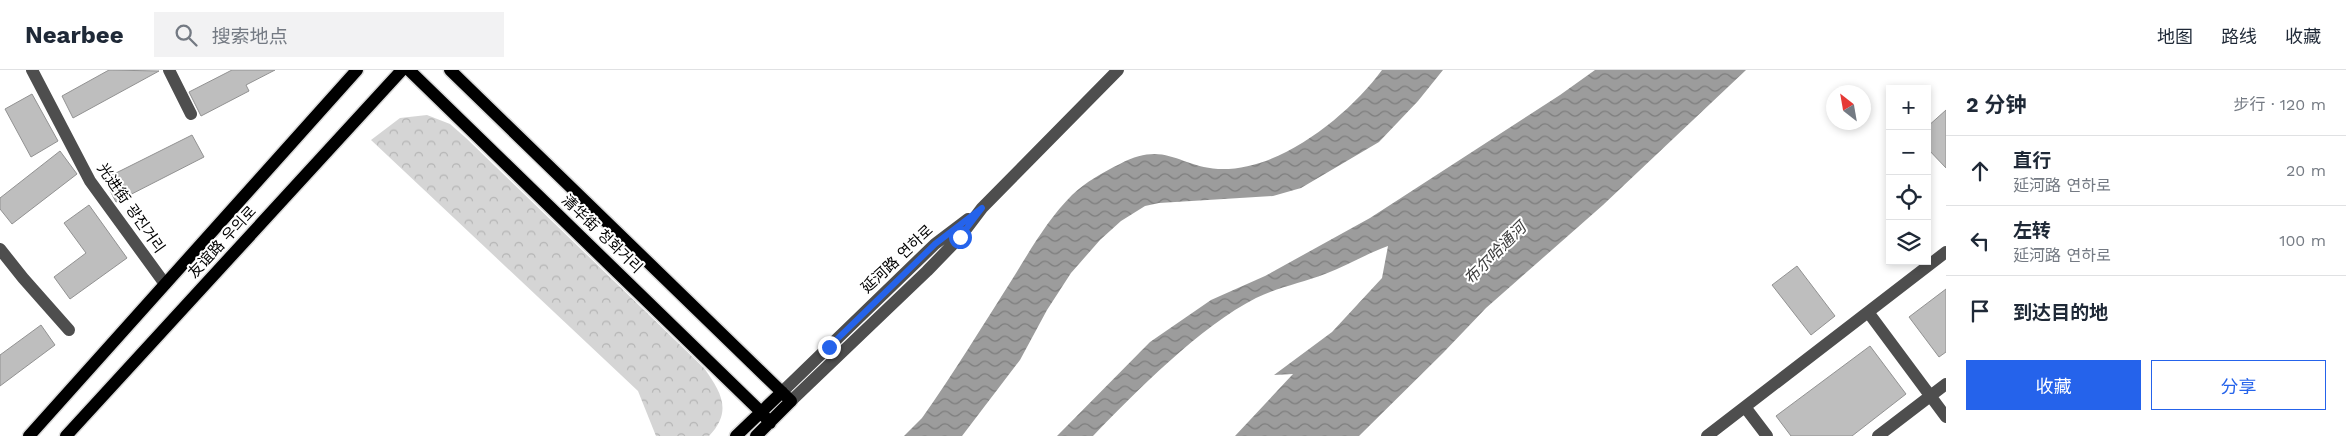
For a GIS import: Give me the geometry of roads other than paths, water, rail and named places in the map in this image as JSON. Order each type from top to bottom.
[{"type":"main road","name":"友谊路 우의로","points":[[29,436],[357,70]]},
{"type":"main road","name":"友谊路 우의로","points":[[66,436],[402,70]]},
{"type":"main road","name":"清华街 청화거리","points":[[409,70],[761,412],[770,423]]},
{"type":"main road","name":"清华街 청화거리","points":[[450,70],[791,401]]},
{"type":"main road","name":"延河路 연하로","points":[[736,436],[782,392]]},
{"type":"main road","name":"延河路 연하로","points":[[756,436],[791,401]]},
{"type":"street","name":"光进街 광진거리","points":[[32,70],[90,181],[166,284]]},
{"type":"street","points":[[169,70],[191,114]]},
{"type":"street","points":[[982,208],[1118,70]]},
{"type":"street","name":"延河路 연하로","points":[[782,392],[935,244],[982,208]]},
{"type":"street","name":"延河路 연하로","points":[[791,401],[927,271],[960,237],[982,208]]},
{"type":"street","points":[[0,249],[68,330]]},
{"type":"street","points":[[1707,436],[1946,252]]},
{"type":"street","points":[[1868,312],[1946,417]]},
{"type":"street","points":[[1878,436],[1946,384]]},
{"type":"street","points":[[1745,407],[1767,436]]},
{"type":"water","points":[[1382,70],[1443,70],[1418,101],[1379,142],[1301,188],[1273,196],[1159,203],[1145,206],[1121,221],[1100,240],[1071,273],[1047,310],[1020,360],[962,436],[904,436],[922,418],[934,401],[1048,224],[1063,204],[1083,186],[1120,164],[1149,154],[1171,157],[1204,167],[1218,169],[1241,167],[1265,161],[1288,151],[1310,138],[1331,122],[1368,88]]},
{"type":"water","name":"布尔哈通河","points":[[1595,70],[1746,70],[1603,205],[1486,308],[1359,436],[1235,436],[1293,374],[1274,375],[1332,332],[1382,278],[1388,246],[1325,274],[1256,298],[1235,310],[1213,325],[1170,361],[1093,436],[1057,436],[1150,342],[1211,300],[1265,276],[1370,218],[1560,95]]}]
